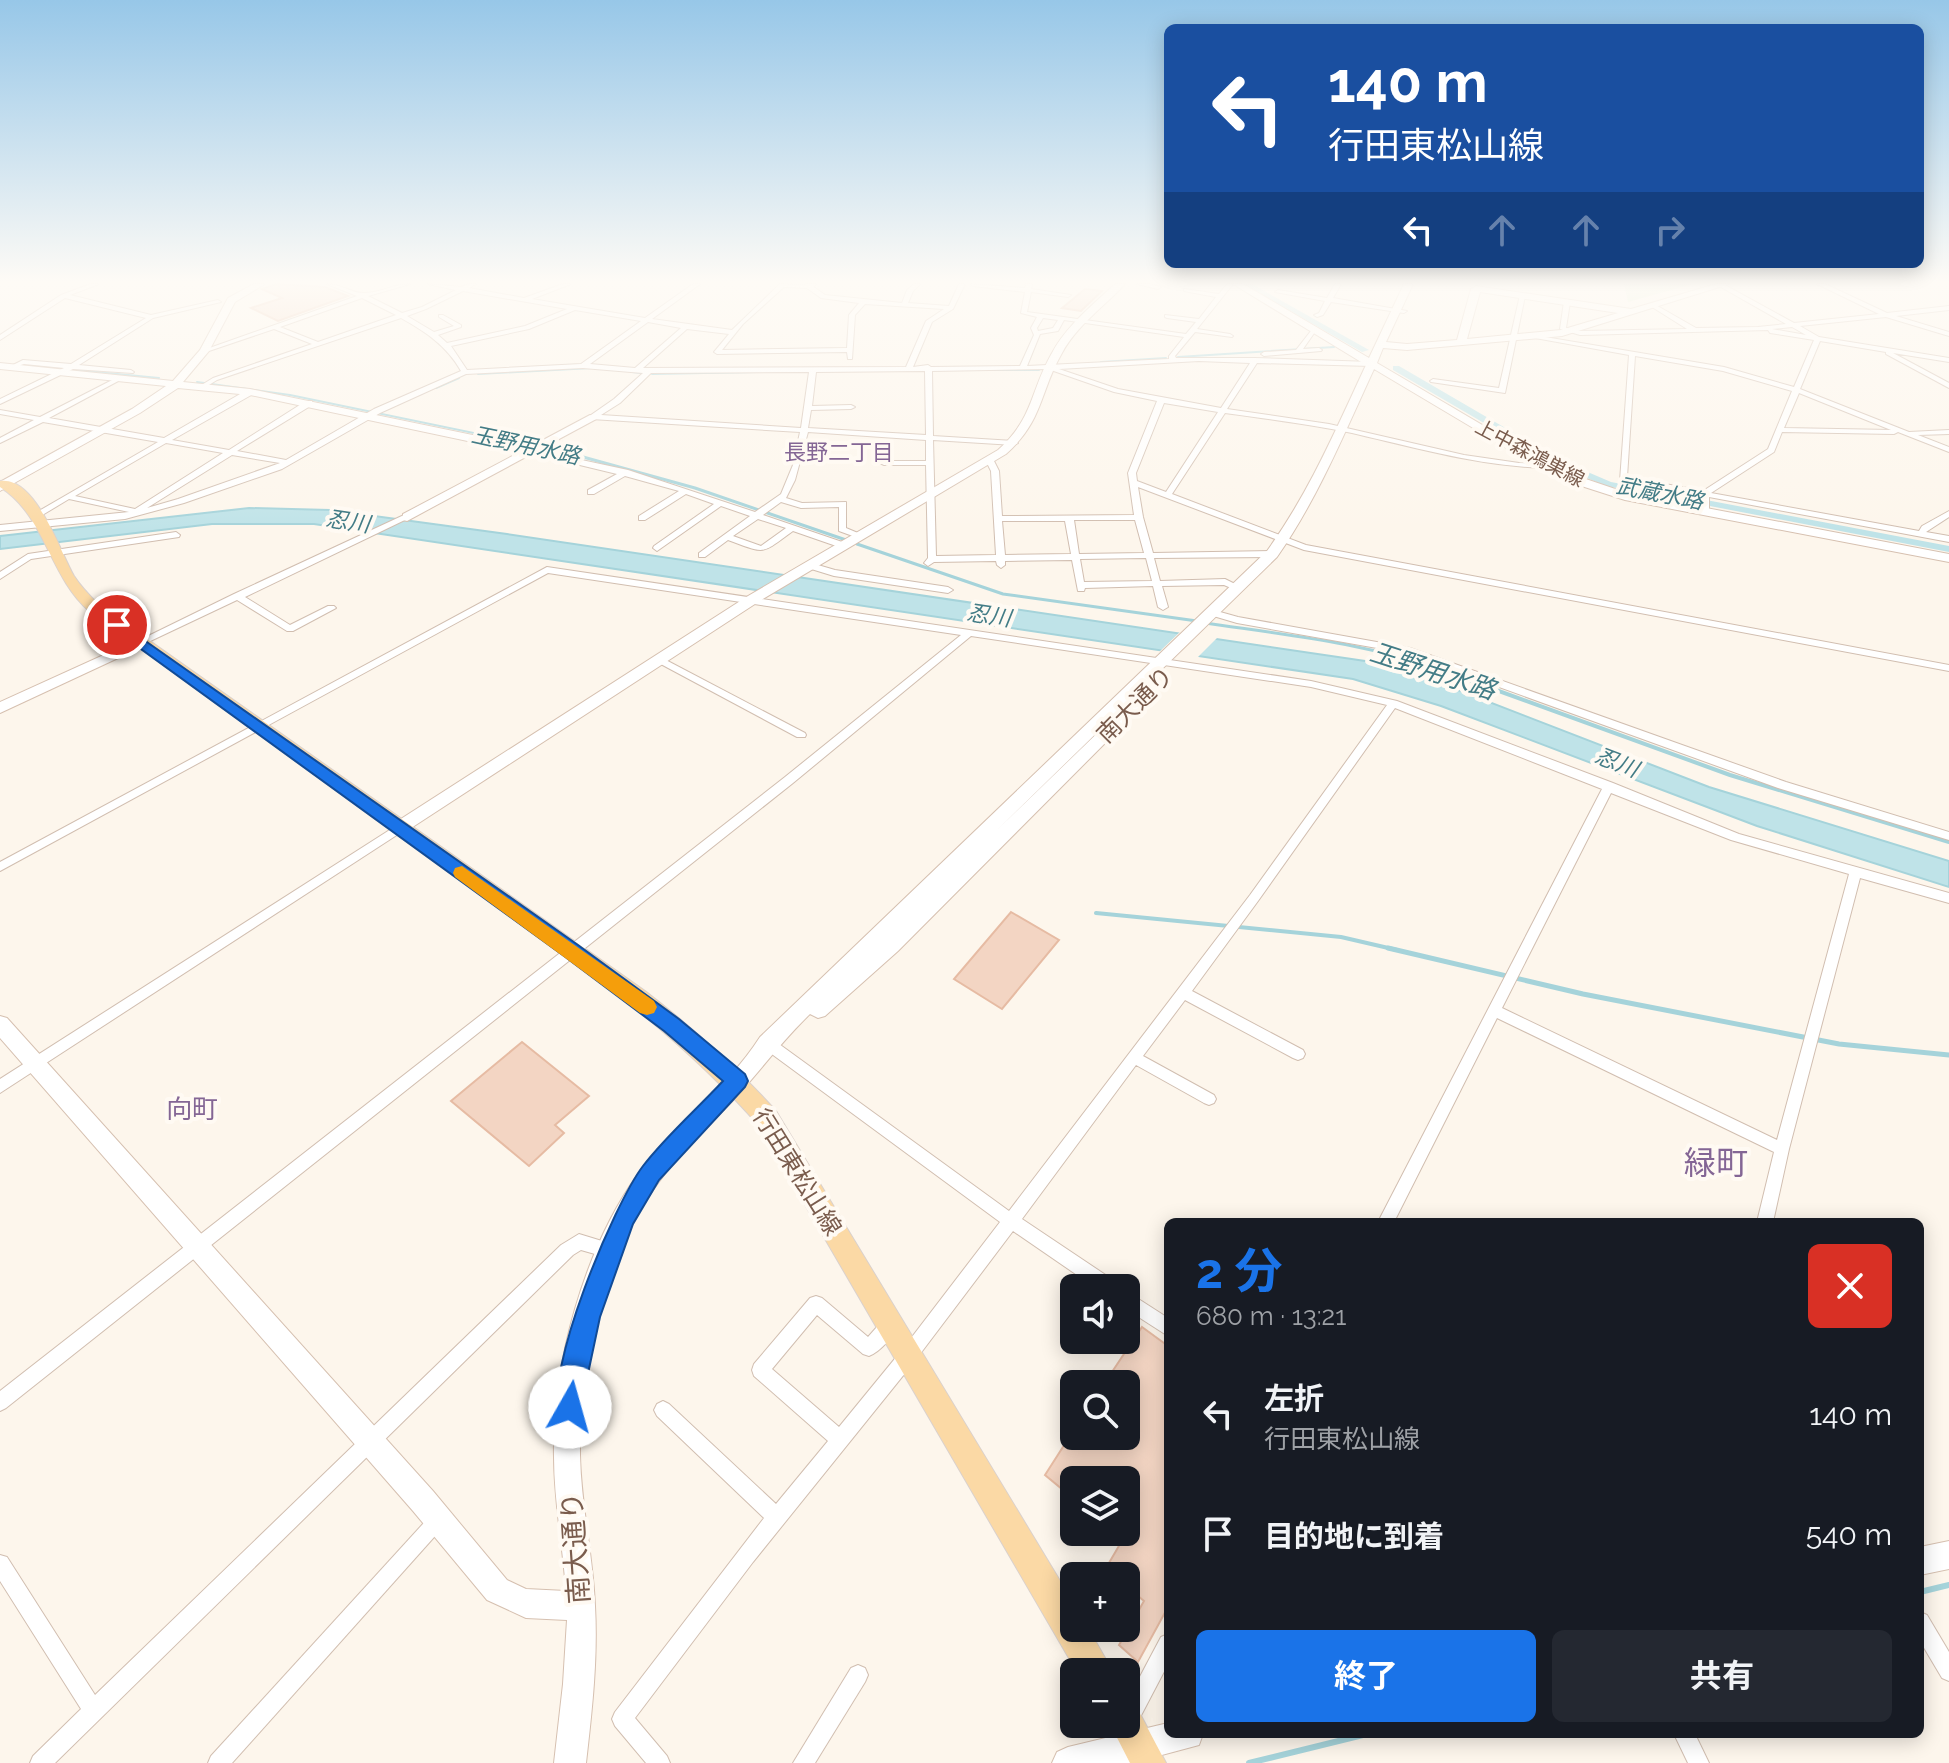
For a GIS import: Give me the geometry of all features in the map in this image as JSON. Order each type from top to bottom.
[{"type":"main road","name":"行田東松山線","points":[[2,484],[20,493],[84,599],[571,950],[671,1025],[737,1081],[768,1119],[1088,1658]]},
{"type":"street","points":[[4,366],[131,372]]},
{"type":"street","points":[[2,400],[71,366]]},
{"type":"street","points":[[2,484],[102,430],[175,385],[191,366]]},
{"type":"street","points":[[205,384],[255,366]]},
{"type":"street","points":[[461,366],[465,372]]},
{"type":"street","points":[[0,528],[135,513],[181,501],[287,462],[371,414],[465,372],[578,366]]},
{"type":"street","points":[[587,366],[649,371],[813,371],[1062,366]]},
{"type":"street","points":[[637,370],[641,366]]},
{"type":"street","points":[[1167,496],[1251,366]]},
{"type":"street","name":"南大通り","points":[[570,1763],[576,1714],[581,1606],[567,1455],[571,1383],[587,1317],[609,1250],[624,1218],[651,1173],[737,1081],[891,946],[1288,542],[1376,366]]},
{"type":"street","name":"上中森鴻巣線","points":[[1376,366],[1546,466],[1609,492],[1705,503],[1949,558]]},
{"type":"street","points":[[1433,381],[1502,391],[1509,366]]},
{"type":"street","points":[[1631,366],[1623,479],[1705,503],[1949,539]]},
{"type":"street","points":[[1706,366],[1797,390],[1949,450]]},
{"type":"street","points":[[1705,503],[1771,450],[1807,366]]},
{"type":"street","points":[[1912,366],[1949,386]]},
{"type":"street","points":[[1049,367],[1074,378],[1162,398],[1346,430],[1435,451],[1546,466]]},
{"type":"street","points":[[0,1087],[756,598],[990,461],[1014,443],[1030,425],[1049,367]]},
{"type":"street","points":[[928,368],[930,561],[1001,562],[1074,555],[1272,554]]},
{"type":"street","points":[[67,369],[175,385],[205,384],[371,414],[532,448],[761,513],[792,528],[845,546]]},
{"type":"street","points":[[0,708],[407,517],[594,417],[617,401],[649,371]]},
{"type":"street","points":[[702,555],[780,499],[792,481],[804,431],[813,371]]},
{"type":"street","points":[[0,441],[120,378]]},
{"type":"street","points":[[40,522],[70,497],[250,392]]},
{"type":"street","points":[[1162,398],[1132,473],[1139,517],[1163,607]]},
{"type":"street","points":[[70,497],[135,513],[309,403]]},
{"type":"street","points":[[807,408],[851,407]]},
{"type":"street","points":[[0,412],[287,462]]},
{"type":"street","points":[[594,417],[1014,443]]},
{"type":"street","points":[[1781,430],[1949,432]]},
{"type":"street","points":[[990,461],[995,471],[1001,562]]},
{"type":"street","points":[[884,463],[928,463]]},
{"type":"street","points":[[591,492],[625,472]]},
{"type":"street","points":[[1133,482],[1288,542],[1949,668]]},
{"type":"street","points":[[642,518],[685,491]]},
{"type":"street","points":[[780,499],[801,506],[843,504],[842,529],[861,536]]},
{"type":"street","points":[[657,548],[720,503]]},
{"type":"street","points":[[1921,534],[1949,513]]},
{"type":"street","points":[[1000,519],[1139,517]]},
{"type":"street","points":[[1069,518],[1081,588],[1225,582],[1238,588]]},
{"type":"street","points":[[727,537],[762,549],[792,528]]},
{"type":"street","points":[[0,576],[28,557],[176,535]]},
{"type":"street","name":"南大通り","points":[[1210,623],[1238,588],[1288,542]]},
{"type":"street","points":[[806,569],[948,590]]},
{"type":"street","points":[[0,867],[547,570],[1173,660],[1311,684],[1393,703],[1735,837],[1949,898]]},
{"type":"street","points":[[237,596],[290,629],[331,608]]},
{"type":"street","points":[[1210,623],[1407,650],[1782,785],[1949,836]]},
{"type":"street","points":[[0,1402],[970,632]]},
{"type":"street","points":[[660,660],[801,735]]},
{"type":"street","points":[[660,1763],[622,1719],[777,1517],[908,1356],[1135,1058],[1393,703]]},
{"type":"street","points":[[1388,1218],[1609,786]]},
{"type":"street","points":[[1766,1218],[1856,872]]},
{"type":"street","points":[[1184,993],[1298,1054]]},
{"type":"street","points":[[1494,1010],[1782,1149]]},
{"type":"street","points":[[0,1024],[510,1601],[524,1605],[581,1606]]},
{"type":"street","points":[[767,1052],[1089,1274]]},
{"type":"street","points":[[1135,1058],[1209,1099]]},
{"type":"street","points":[[40,1763],[567,1250],[579,1242],[609,1250]]},
{"type":"street","points":[[840,1440],[760,1370],[816,1304],[869,1348],[890,1325]]},
{"type":"street","points":[[1140,1309],[1164,1325]]},
{"type":"street","points":[[663,1410],[777,1517]]},
{"type":"street","points":[[218,1763],[438,1520]]},
{"type":"street","points":[[1924,1560],[1949,1555]]},
{"type":"street","points":[[0,1564],[94,1712]]},
{"type":"street","points":[[1924,1629],[1949,1671]]},
{"type":"street","points":[[1140,1724],[1164,1655]]},
{"type":"street","points":[[803,1763],[858,1675]]},
{"type":"street","points":[[1140,1738],[1164,1736]]},
{"type":"street","points":[[1068,1763],[1135,1738]]},
{"type":"street","points":[[1686,1738],[1699,1763]]},
{"type":"water","name":"忍川","points":[[249,508],[330,510],[507,534],[1372,662],[1440,683],[1709,787],[1949,861],[1949,887],[1757,826],[1441,706],[1353,679],[314,524],[212,524],[0,549],[0,536]]},
{"type":"pier","points":[[1184,628],[1221,634],[1195,660],[1157,654]]},
{"type":"building","points":[[1011,912],[1059,940],[1002,1009],[954,979]]},
{"type":"building","points":[[522,1042],[589,1096],[555,1125],[564,1133],[529,1166],[451,1101]]},
{"type":"building","points":[[1142,1327],[1164,1343],[1164,1614],[1140,1658],[1134,1658],[1119,1645],[1121,1642],[1140,1642],[1140,1608],[1144,1601],[1140,1598],[1140,1562],[1110,1562],[1119,1546],[1140,1546],[1140,1466],[1060,1466],[1060,1487],[1045,1475],[1061,1450],[1140,1450],[1140,1370],[1113,1370],[1124,1354],[1140,1354]]},
{"type":"waterway","name":"玉野用水路","points":[[37,366],[159,378]]},
{"type":"waterway","points":[[478,374],[592,368]]},
{"type":"waterway","name":"武蔵水路","points":[[1396,368],[1559,463],[1609,484],[1949,549]]},
{"type":"waterway","points":[[990,370],[1039,370]]},
{"type":"waterway","points":[[632,372],[642,373]]},
{"type":"waterway","points":[[652,374],[757,372]]},
{"type":"waterway","points":[[436,388],[459,378]]},
{"type":"waterway","name":"玉野用水路","points":[[197,382],[290,395],[575,454]]},
{"type":"waterway","name":"玉野用水路","points":[[565,452],[695,488],[846,540]]},
{"type":"waterway","name":"玉野用水路","points":[[857,544],[1003,594],[1197,621]]},
{"type":"waterway","name":"玉野用水路","points":[[1205,623],[1357,647],[1446,672]]},
{"type":"waterway","name":"玉野用水路","points":[[1441,670],[1730,775],[1949,842]]},
{"type":"waterway","points":[[1096,913],[1341,937],[1397,950]]},
{"type":"waterway","points":[[1388,948],[1583,994],[1839,1044],[1949,1055]]},
{"type":"waterway","points":[[1924,1591],[1949,1585]]},
{"type":"waterway","points":[[1249,1763],[1351,1738]]},
{"type":"slow traffic","points":[[462,873],[647,1007]]},
{"type":"district","name":"長野二丁目","points":[[839,452]]},
{"type":"district","name":"向町","points":[[192,1109]]},
{"type":"district","name":"緑町","points":[[1716,1163]]},
{"type":"route","points":[[117,625],[571,950],[671,1025],[737,1081],[651,1173],[624,1218],[609,1250],[587,1317],[571,1383],[570,1407]]}]
